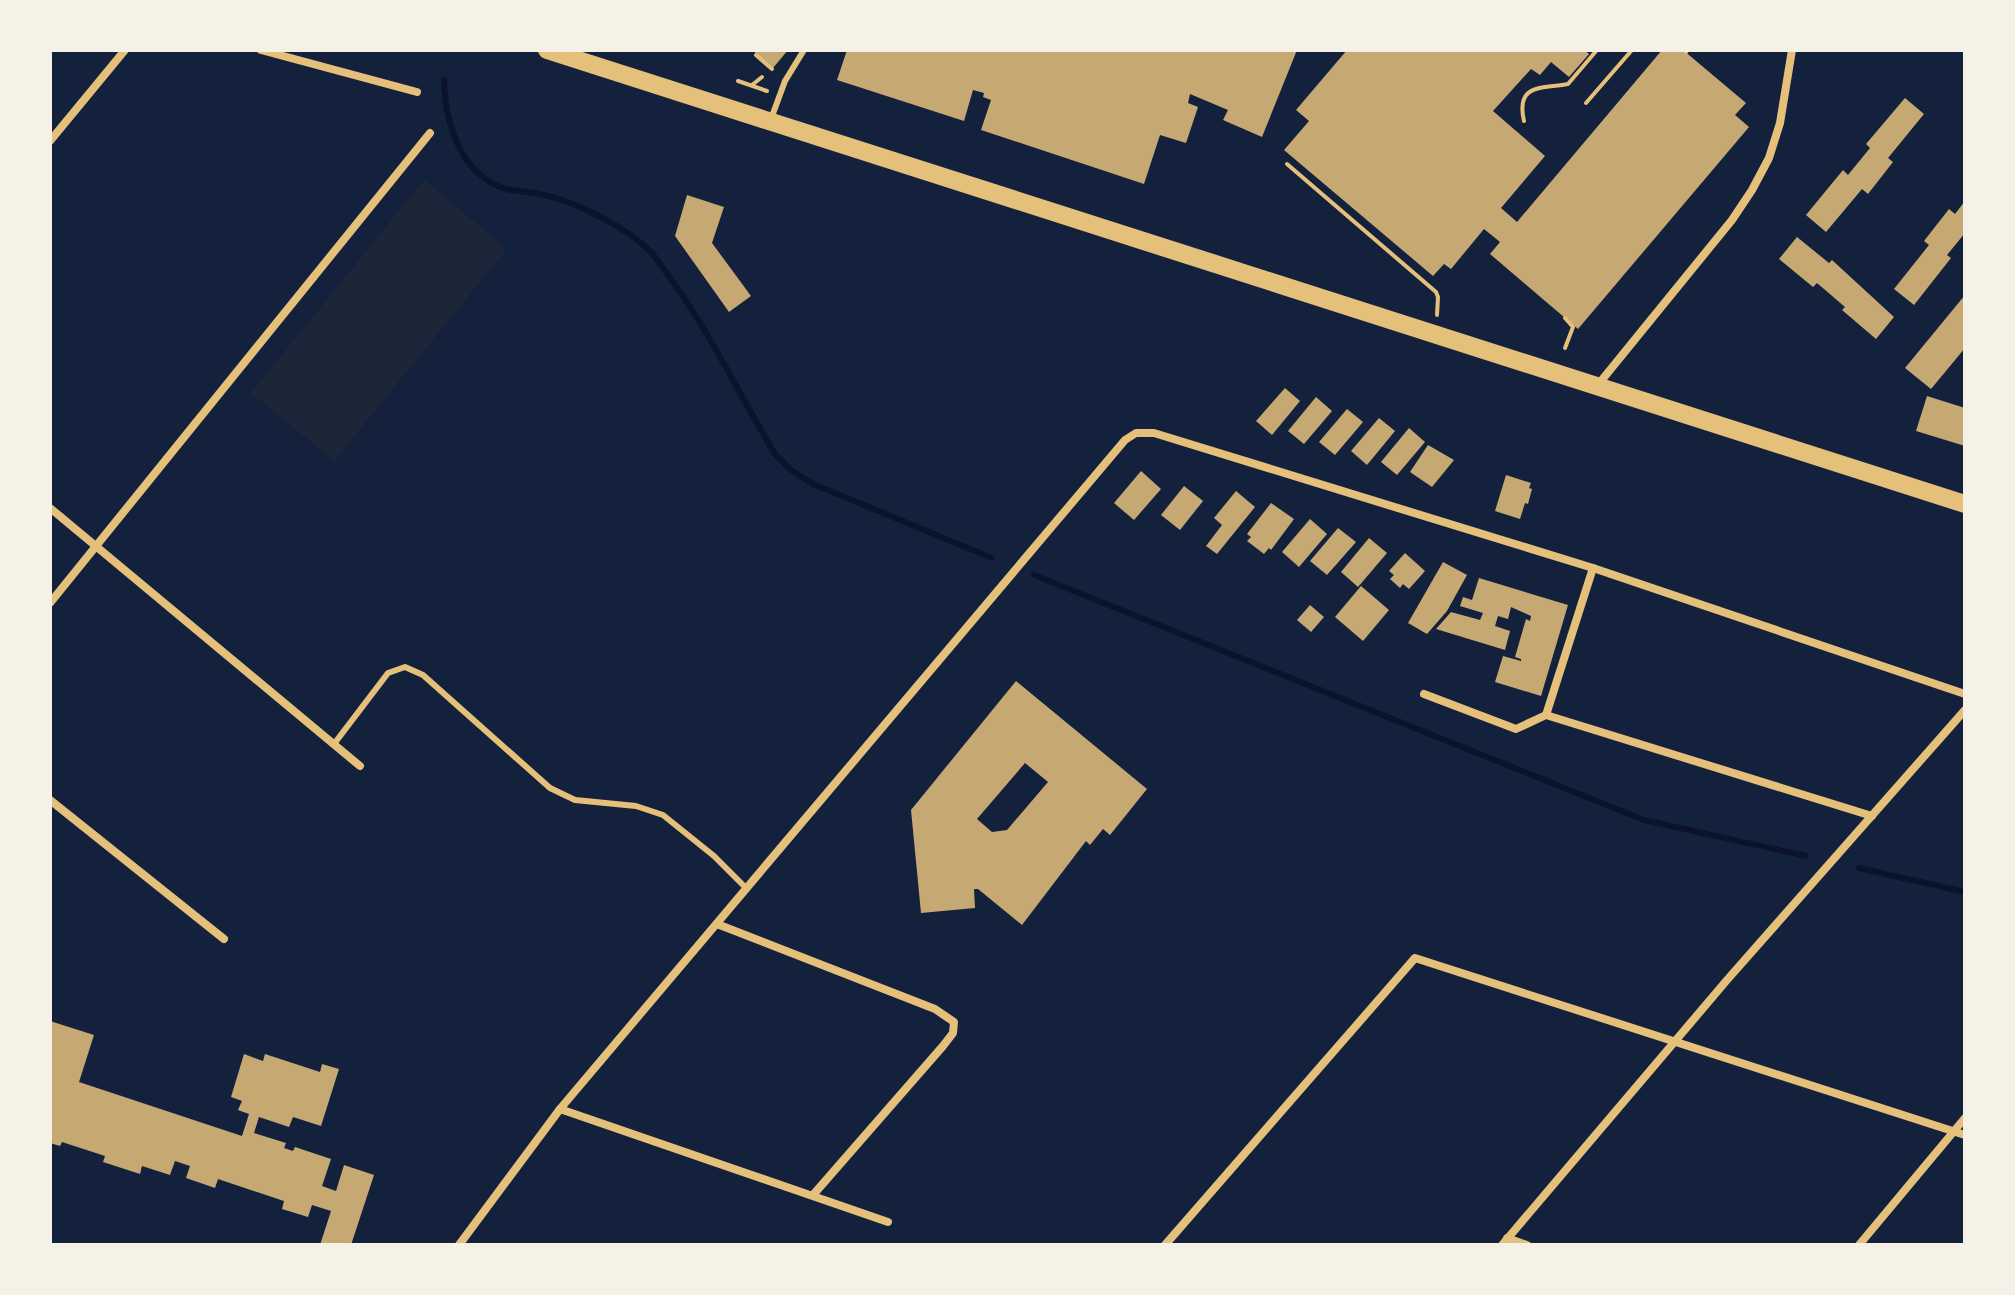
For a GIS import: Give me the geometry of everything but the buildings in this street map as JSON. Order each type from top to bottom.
[{"type":"main road","points":[[547,50],[1965,504]]},
{"type":"street","points":[[50,141],[125,50]]},
{"type":"street","points":[[261,50],[417,92]]},
{"type":"street","points":[[1596,386],[1732,220],[1752,190],[1769,158],[1780,123],[1792,50]]},
{"type":"street","points":[[50,603],[430,133]]},
{"type":"street","points":[[459,1245],[560,1109],[1125,440],[1136,433],[1154,433],[1593,568],[1965,694]]},
{"type":"street","points":[[50,508],[360,766]]},
{"type":"street","points":[[1546,715],[1593,568]]},
{"type":"street","points":[[1424,694],[1516,729],[1546,715],[1872,816]]},
{"type":"street","points":[[1505,1242],[1965,710]]},
{"type":"street","points":[[50,800],[224,939]]},
{"type":"street","points":[[717,924],[935,1009],[954,1022],[953,1033],[943,1046],[813,1195]]},
{"type":"street","points":[[1165,1245],[1415,958],[1965,1135]]},
{"type":"street","points":[[560,1109],[888,1222]]},
{"type":"street","points":[[1859,1245],[1965,1118]]},
{"type":"street","points":[[1505,1242],[1527,1245]]},
{"type":"lane","points":[[770,121],[785,81],[804,50]]},
{"type":"lane","points":[[334,744],[388,673],[405,667],[423,675],[550,788],[575,800],[636,806],[663,815],[714,856],[747,889]]},
{"type":"path","points":[[1524,121],[1522,106],[1531,91],[1545,85],[1568,84],[1597,50]]},
{"type":"path","points":[[1586,103],[1632,50]]},
{"type":"path","points":[[756,55],[772,69]]},
{"type":"path","points":[[752,85],[762,77]]},
{"type":"path","points":[[738,81],[767,91]]},
{"type":"path","points":[[1287,164],[1436,292],[1437,315]]},
{"type":"path","points":[[1565,318],[1573,327],[1565,348]]},
{"type":"shaded area","points":[[424,180],[507,249],[334,461],[251,393]]},
{"type":"waterway","points":[[444,80],[452,129],[466,159],[477,172],[506,189],[560,199],[588,211],[629,234],[650,251],[702,326],[775,454],[791,470],[813,484],[992,558]]},
{"type":"waterway","points":[[1034,575],[1644,820],[1806,856]]},
{"type":"waterway","points":[[1859,868],[1965,892]]}]
